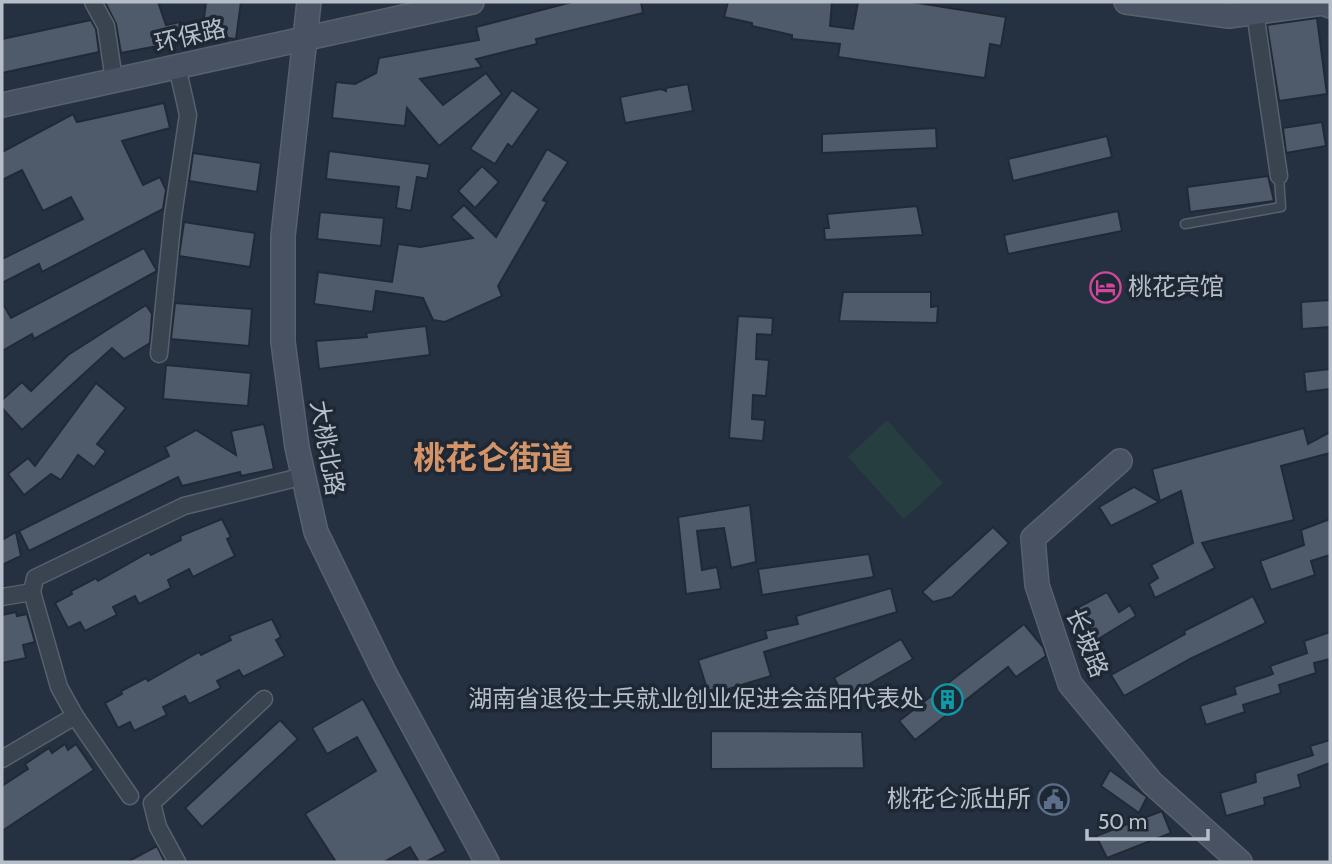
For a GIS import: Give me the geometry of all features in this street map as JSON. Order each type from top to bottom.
[{"type":"street","points":[[93,2],[106,26],[114,80]]},
{"type":"street","name":"大桃北路","points":[[309,2],[283,236],[283,342],[304,476],[316,532],[385,674],[487,862]]},
{"type":"street","name":"环保路","points":[[2,105],[472,2]]},
{"type":"street","points":[[1126,2],[1229,16],[1323,3],[1330,6]]},
{"type":"street","points":[[1255,12],[1279,176]]},
{"type":"street","points":[[159,354],[188,115],[177,66]]},
{"type":"street","name":"长坡路","points":[[1120,461],[1033,538],[1037,585],[1070,684],[1152,783],[1240,862]]},
{"type":"street","points":[[130,796],[75,716],[59,687],[32,592],[35,578],[184,506],[304,476]]},
{"type":"street","points":[[2,597],[32,592]]},
{"type":"street","points":[[177,862],[159,827],[152,803],[264,699]]},
{"type":"street","points":[[2,760],[75,716]]},
{"type":"lane","points":[[1185,224],[1280,207],[1279,176]]},
{"type":"green space","points":[[887,420],[943,483],[904,519],[848,457]]},
{"type":"building","points":[[105,2],[158,2],[166,25],[180,22],[184,41],[121,53],[116,24]]},
{"type":"building","points":[[206,2],[241,2],[236,39],[202,35]]},
{"type":"building","points":[[572,2],[641,2],[643,13],[536,39],[537,44],[476,59],[482,67],[420,79],[443,105],[486,73],[502,94],[439,146],[407,108],[405,126],[332,118],[336,82],[355,84],[376,73],[379,58],[479,40],[476,27]]},
{"type":"building","points":[[728,2],[832,2],[830,26],[853,29],[858,2],[912,2],[1006,17],[1001,46],[990,44],[985,78],[838,57],[840,44],[792,39],[792,35],[724,17]]},
{"type":"building","points":[[1317,18],[1327,94],[1279,101],[1267,25]]},
{"type":"building","points":[[91,20],[96,29],[99,52],[2,73],[2,39]]},
{"type":"building","points":[[688,84],[693,111],[625,123],[620,97],[661,89],[666,91],[666,88]]},
{"type":"building","points":[[512,90],[539,109],[512,147],[508,144],[495,164],[470,149]]},
{"type":"building","points":[[164,103],[170,128],[122,141],[143,185],[160,177],[166,190],[163,209],[42,272],[39,264],[2,283],[2,259],[83,219],[71,197],[43,211],[22,170],[2,180],[2,152],[73,114],[77,122]]},
{"type":"building","points":[[1322,122],[1326,146],[1286,153],[1283,128]]},
{"type":"building","points":[[936,128],[937,148],[822,153],[822,134]]},
{"type":"building","points":[[1107,136],[1112,157],[1013,181],[1008,159]]},
{"type":"building","points":[[547,149],[568,162],[543,200],[547,202],[498,286],[502,296],[445,322],[433,320],[423,298],[376,291],[373,312],[314,304],[318,272],[392,282],[398,244],[420,247],[473,238],[451,217],[464,205],[496,237]]},
{"type":"building","points":[[329,151],[430,164],[427,179],[417,177],[411,211],[396,208],[399,187],[326,179]]},
{"type":"building","points":[[193,153],[261,163],[257,192],[189,181]]},
{"type":"building","points":[[482,166],[499,182],[475,208],[458,191]]},
{"type":"building","points":[[1268,176],[1274,201],[1190,212],[1187,187]]},
{"type":"building","points":[[917,206],[923,235],[825,240],[824,228],[829,228],[827,214]]},
{"type":"building","points":[[1118,211],[1122,231],[1008,254],[1004,235]]},
{"type":"building","points":[[320,212],[384,218],[381,246],[317,239]]},
{"type":"building","points":[[184,222],[255,233],[250,267],[179,256]]},
{"type":"building","points":[[144,248],[157,271],[34,339],[32,334],[2,351],[2,302],[11,318]]},
{"type":"building","points":[[843,292],[931,292],[931,307],[938,306],[937,323],[839,321]]},
{"type":"building","points":[[1330,300],[1330,327],[1302,329],[1301,302]]},
{"type":"building","points":[[175,303],[252,309],[249,346],[171,339]]},
{"type":"building","points":[[146,305],[152,314],[150,343],[124,359],[112,348],[22,430],[2,408],[2,400],[22,382],[31,391],[68,355]]},
{"type":"building","points":[[738,316],[773,318],[772,335],[757,334],[756,359],[769,360],[766,396],[753,395],[752,419],[765,420],[763,441],[729,438]]},
{"type":"building","points":[[426,326],[430,355],[319,369],[316,341],[367,337],[366,333]]},
{"type":"building","points":[[166,365],[251,373],[248,406],[163,399]]},
{"type":"building","points":[[1330,369],[1330,389],[1306,392],[1304,372]]},
{"type":"building","points":[[96,383],[126,408],[97,444],[106,451],[94,467],[78,455],[61,480],[51,474],[24,495],[8,474],[28,458],[35,466]]},
{"type":"building","points":[[264,424],[274,469],[241,476],[240,472],[182,486],[178,477],[29,551],[19,531],[169,456],[165,447],[196,430],[236,455],[231,431]]},
{"type":"building","points":[[1304,428],[1308,444],[1330,432],[1330,453],[1281,466],[1294,520],[1202,543],[1215,568],[1155,598],[1149,584],[1158,578],[1151,565],[1193,543],[1181,491],[1160,501],[1152,469]]},
{"type":"building","points":[[1134,487],[1159,502],[1111,526],[1099,507]]},
{"type":"building","points":[[750,505],[756,562],[731,568],[724,528],[697,531],[702,570],[717,567],[721,589],[686,594],[678,517]]},
{"type":"building","points":[[222,519],[231,537],[227,539],[235,556],[193,577],[189,569],[168,580],[171,588],[139,604],[135,596],[113,607],[117,615],[85,631],[80,622],[68,628],[55,603],[72,594],[71,591],[96,578],[98,581],[149,552],[151,555],[181,540],[180,536]]},
{"type":"building","points":[[1330,519],[1330,555],[1311,561],[1315,575],[1271,590],[1260,561],[1304,545],[1301,530]]},
{"type":"building","points":[[993,527],[1009,543],[952,597],[933,602],[922,592]]},
{"type":"building","points":[[16,532],[21,556],[2,565],[2,540]]},
{"type":"building","points":[[869,554],[874,577],[762,595],[758,569]]},
{"type":"building","points":[[891,588],[897,612],[764,652],[771,676],[709,695],[698,660],[767,638],[765,631],[798,624],[796,616]]},
{"type":"building","points":[[1107,592],[1119,612],[1130,605],[1136,616],[1085,647],[1078,635],[1086,629],[1075,609]]},
{"type":"building","points":[[1253,596],[1266,623],[1190,659],[1124,696],[1111,675],[1185,634],[1184,631]]},
{"type":"building","points":[[16,612],[17,616],[27,614],[35,642],[23,645],[26,658],[2,663],[2,615]]},
{"type":"building","points":[[272,619],[281,637],[276,640],[285,656],[243,677],[239,670],[217,681],[221,688],[189,704],[185,696],[163,707],[167,715],[134,731],[130,722],[118,728],[105,703],[122,694],[121,691],[146,678],[148,681],[199,652],[201,655],[231,640],[229,636]]},
{"type":"building","name":"湖南省退役士兵就业创业促进会益阳代表处","points":[[1024,624],[1043,647],[1046,656],[1016,677],[1008,667],[915,740],[899,721]]},
{"type":"building","points":[[1330,632],[1330,659],[1314,663],[1316,673],[1279,685],[1281,693],[1243,705],[1245,712],[1206,725],[1200,706],[1236,694],[1234,687],[1273,674],[1270,666],[1307,653],[1304,641]]},
{"type":"building","points":[[901,639],[913,659],[845,698],[834,678]]},
{"type":"building","points":[[363,699],[446,851],[426,862],[419,862],[410,847],[384,862],[336,862],[305,814],[376,771],[357,737],[327,754],[312,728]]},
{"type":"building","points":[[280,720],[298,739],[202,827],[185,808]]},
{"type":"building","points":[[711,731],[862,732],[864,768],[711,769]]},
{"type":"building","points":[[1330,740],[1330,763],[1298,775],[1301,787],[1264,798],[1265,805],[1226,816],[1220,793],[1256,782],[1255,773],[1313,755],[1310,746]]},
{"type":"building","points":[[65,744],[68,750],[76,744],[94,770],[2,831],[2,786],[28,769],[25,764],[49,748],[52,753]]},
{"type":"building","points":[[1110,770],[1147,797],[1139,813],[1101,786]]},
{"type":"building","points":[[1162,811],[1171,833],[1107,858],[1096,836]]},
{"type":"building","points":[[157,846],[165,862],[127,862]]},
{"type":"place","name":"桃花宾馆","points":[[1105,287]]},
{"type":"place","name":"湖南省退役士兵就业创业促进会益阳代表处","points":[[947,699]]},
{"type":"place","name":"桃花仑派出所","points":[[1054,799]]},
{"type":"district","name":"桃花仑街道","points":[[493,458]]}]
